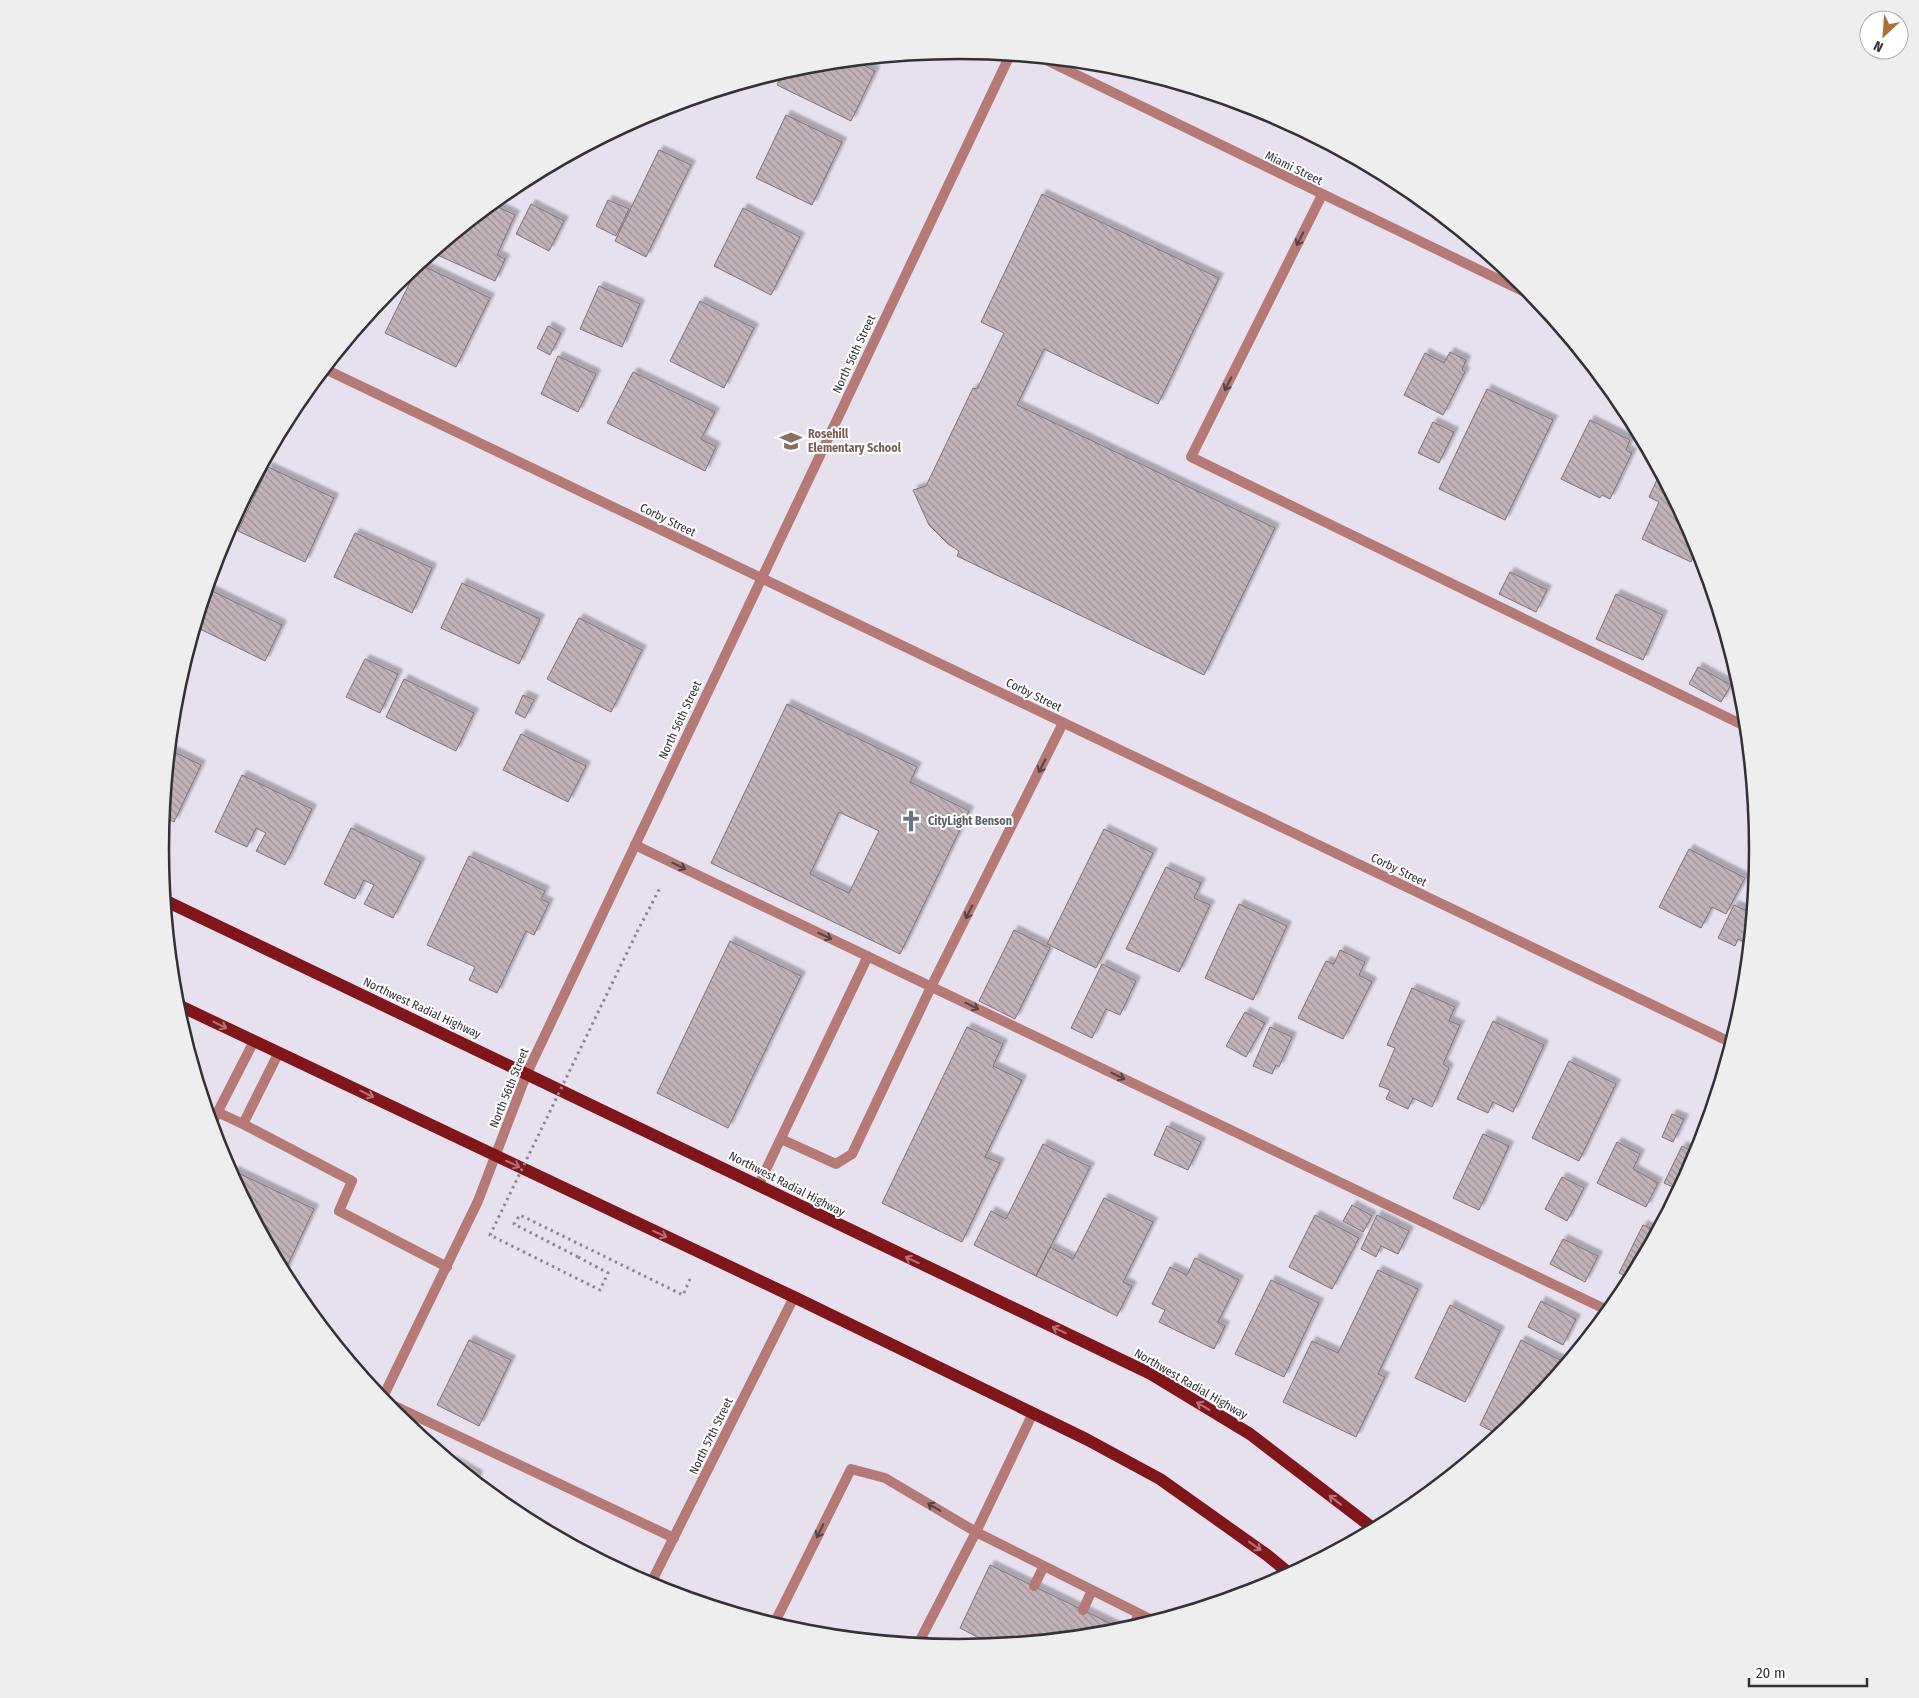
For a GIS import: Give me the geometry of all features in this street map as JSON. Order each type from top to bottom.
[{"type":"main road","name":"Northwest Radial Highway","points":[[171,903],[759,1184],[831,1222],[1151,1374],[1250,1434],[1368,1525]]},
{"type":"main road","points":[[185,1008],[794,1297],[1033,1413],[1160,1479],[1284,1569]]},
{"type":"street","name":"North 56th Street","points":[[387,1393],[478,1200],[527,1073],[760,578],[1008,60]]},
{"type":"street","name":"Miami Street","points":[[1057,65],[1516,288]]},
{"type":"street","points":[[1322,195],[1191,458],[1740,725]]},
{"type":"street","name":"Corby Street","points":[[330,372],[1726,1040]]},
{"type":"street","points":[[781,1139],[836,1164],[852,1154],[931,987],[1063,723]]},
{"type":"street","points":[[635,845],[1602,1308]]},
{"type":"street","points":[[759,1184],[868,956]]},
{"type":"street","points":[[216,1115],[254,1041]]},
{"type":"street","points":[[243,1124],[279,1052]]},
{"type":"street","points":[[217,1112],[352,1181],[339,1211],[447,1267]]},
{"type":"street","name":"North 57th Street","points":[[654,1578],[794,1297]]},
{"type":"street","points":[[402,1409],[674,1538]]},
{"type":"street","points":[[921,1638],[976,1532],[1033,1413]]},
{"type":"street","points":[[777,1617],[850,1469],[885,1478],[976,1532],[1145,1617]]},
{"type":"street","points":[[1034,1586],[1044,1566]]},
{"type":"street","points":[[1083,1610],[1092,1590]]},
{"type":"street","points":[[1137,1619],[1139,1614]]},
{"type":"path","points":[[638,932],[490,1235],[600,1290],[608,1272],[514,1224],[520,1215],[683,1294],[701,1253]]},
{"type":"building","points":[[863,65],[875,71],[851,121],[777,85],[779,80],[856,66]]},
{"type":"building","points":[[786,115],[842,142],[812,205],[756,178]]},
{"type":"building","points":[[659,150],[691,165],[646,257],[615,241]]},
{"type":"building","points":[[1042,194],[1219,278],[1158,404],[1044,349],[1017,405],[1275,528],[1204,675],[957,556],[959,551],[948,544],[929,525],[913,490],[926,486],[973,388],[977,389],[1004,333],[981,322]]},
{"type":"building","points":[[608,200],[629,209],[616,236],[596,226]]},
{"type":"building","points":[[531,204],[564,221],[549,251],[516,234]]},
{"type":"building","points":[[499,207],[515,215],[497,255],[505,259],[495,281],[438,255]]},
{"type":"building","points":[[743,208],[800,237],[771,295],[714,266]]},
{"type":"building","points":[[425,267],[490,298],[456,367],[385,333],[411,281]]},
{"type":"building","points":[[599,286],[640,304],[622,347],[580,329]]},
{"type":"building","points":[[700,301],[754,328],[724,388],[670,361]]},
{"type":"building","points":[[548,326],[561,333],[550,355],[537,348]]},
{"type":"building","points":[[1450,352],[1466,360],[1462,370],[1465,372],[1443,415],[1404,395],[1425,353],[1444,363]]},
{"type":"building","points":[[558,356],[596,374],[578,412],[541,394]]},
{"type":"building","points":[[633,372],[715,412],[701,439],[716,447],[705,471],[607,423]]},
{"type":"building","points":[[1487,389],[1553,420],[1505,520],[1439,489]]},
{"type":"building","points":[[1590,420],[1630,440],[1626,450],[1632,453],[1610,499],[1602,495],[1600,498],[1561,479]]},
{"type":"building","points":[[1433,422],[1454,432],[1439,463],[1418,453]]},
{"type":"building","points":[[268,467],[334,498],[305,562],[238,531]]},
{"type":"building","points":[[1657,479],[1690,547],[1693,556],[1691,562],[1642,539],[1659,502],[1649,497]]},
{"type":"building","points":[[355,533],[432,568],[412,613],[334,577]]},
{"type":"building","points":[[1510,572],[1547,590],[1536,612],[1499,594]]},
{"type":"building","points":[[462,583],[540,619],[519,664],[441,628]]},
{"type":"building","points":[[212,591],[282,625],[265,661],[201,629]]},
{"type":"building","points":[[1616,594],[1663,615],[1643,660],[1596,639]]},
{"type":"building","points":[[579,618],[642,650],[611,712],[547,679]]},
{"type":"building","points":[[365,659],[398,674],[380,713],[346,697]]},
{"type":"building","points":[[1698,667],[1731,685],[1721,702],[1689,684]]},
{"type":"building","points":[[404,679],[474,713],[456,751],[386,717]]},
{"type":"building","points":[[523,695],[534,700],[525,718],[515,713]]},
{"type":"building","name":"CityLight Benson","points":[[787,704],[917,767],[910,782],[969,811],[900,954],[711,863]],"holes":[[[839,812],[879,831],[849,893],[810,874]]]},
{"type":"building","points":[[521,734],[586,766],[568,802],[503,770]]},
{"type":"building","points":[[175,753],[201,765],[174,822],[170,820]]},
{"type":"building","points":[[242,775],[312,809],[285,865],[256,851],[266,833],[256,828],[247,847],[215,832]]},
{"type":"building","points":[[351,828],[421,862],[393,918],[364,904],[374,885],[364,880],[355,899],[324,884]]},
{"type":"building","points":[[1104,829],[1153,853],[1096,968],[1047,944]]},
{"type":"building","points":[[1689,849],[1745,878],[1726,914],[1712,907],[1701,928],[1659,907]]},
{"type":"building","points":[[469,856],[545,891],[541,899],[549,903],[534,935],[526,931],[497,993],[469,980],[475,967],[427,945]]},
{"type":"building","points":[[1166,867],[1201,883],[1194,898],[1210,905],[1179,972],[1126,949]]},
{"type":"building","points":[[1239,904],[1287,926],[1253,1000],[1205,978]]},
{"type":"building","points":[[1734,905],[1747,911],[1744,942],[1738,939],[1735,946],[1718,938]]},
{"type":"building","points":[[1014,930],[1050,948],[1015,1019],[979,1001]]},
{"type":"building","points":[[730,941],[801,976],[728,1128],[657,1093]]},
{"type":"building","points":[[1340,950],[1365,962],[1359,975],[1372,982],[1343,1039],[1298,1018],[1326,961],[1334,964]]},
{"type":"building","points":[[1102,964],[1136,981],[1120,1015],[1106,1009],[1092,1038],[1071,1028]]},
{"type":"building","points":[[1412,988],[1455,1007],[1449,1021],[1460,1025],[1443,1064],[1449,1068],[1432,1107],[1413,1098],[1408,1109],[1386,1099],[1390,1090],[1379,1086],[1395,1048],[1387,1045]]},
{"type":"building","points":[[1245,1012],[1265,1023],[1246,1057],[1226,1046]]},
{"type":"building","points":[[1493,1021],[1544,1045],[1513,1112],[1493,1102],[1488,1113],[1457,1099]]},
{"type":"building","points":[[967,1027],[1003,1044],[993,1066],[1022,1080],[985,1157],[1000,1163],[962,1242],[882,1203]]},
{"type":"building","points":[[1270,1027],[1292,1037],[1279,1067],[1276,1065],[1272,1074],[1253,1066]]},
{"type":"building","points":[[1569,1061],[1616,1084],[1579,1161],[1532,1138]]},
{"type":"building","points":[[1672,1114],[1684,1119],[1673,1142],[1662,1137]]},
{"type":"building","points":[[1167,1126],[1201,1142],[1188,1170],[1154,1155]]},
{"type":"building","points":[[1483,1134],[1509,1146],[1479,1210],[1453,1198]]},
{"type":"building","points":[[1617,1142],[1640,1154],[1633,1169],[1658,1183],[1646,1207],[1597,1183]]},
{"type":"building","points":[[1043,1144],[1090,1167],[1036,1276],[974,1245],[991,1211],[1006,1219]]},
{"type":"building","points":[[1682,1146],[1690,1150],[1673,1187],[1664,1183]]},
{"type":"building","points":[[239,1174],[314,1209],[288,1265],[251,1199]]},
{"type":"building","points":[[1562,1177],[1584,1188],[1567,1221],[1545,1209]]},
{"type":"building","points":[[1104,1198],[1153,1222],[1123,1282],[1132,1286],[1117,1316],[1036,1276],[1050,1247],[1073,1259]]},
{"type":"building","points":[[1352,1205],[1372,1216],[1363,1232],[1343,1221]]},
{"type":"building","points":[[1315,1215],[1359,1238],[1332,1289],[1289,1267]]},
{"type":"building","points":[[1377,1215],[1409,1231],[1398,1254],[1381,1246],[1376,1257],[1361,1249]]},
{"type":"building","points":[[1643,1225],[1652,1229],[1625,1276],[1619,1273]]},
{"type":"building","points":[[1563,1239],[1598,1256],[1585,1282],[1550,1264]]},
{"type":"building","points":[[1195,1258],[1239,1280],[1218,1322],[1225,1326],[1214,1349],[1159,1322],[1165,1310],[1152,1304],[1170,1267],[1187,1275]]},
{"type":"building","points":[[1378,1270],[1418,1289],[1378,1374],[1385,1377],[1356,1437],[1283,1402],[1312,1341],[1338,1353]]},
{"type":"building","points":[[1271,1280],[1319,1303],[1284,1377],[1235,1354]]},
{"type":"building","points":[[1541,1301],[1576,1319],[1563,1345],[1528,1327]]},
{"type":"building","points":[[1450,1305],[1500,1331],[1465,1402],[1415,1378]]},
{"type":"building","points":[[469,1340],[511,1360],[479,1426],[437,1405]]},
{"type":"building","points":[[1521,1340],[1561,1361],[1518,1408],[1493,1432],[1480,1425]]},
{"type":"building","points":[[990,1565],[1112,1624],[1011,1638],[981,1639],[960,1628]]},
{"type":"place","name":"Rosehill Elementary School","points":[[791,441]]},
{"type":"place","name":"CityLight Benson","points":[[911,821]]}]
